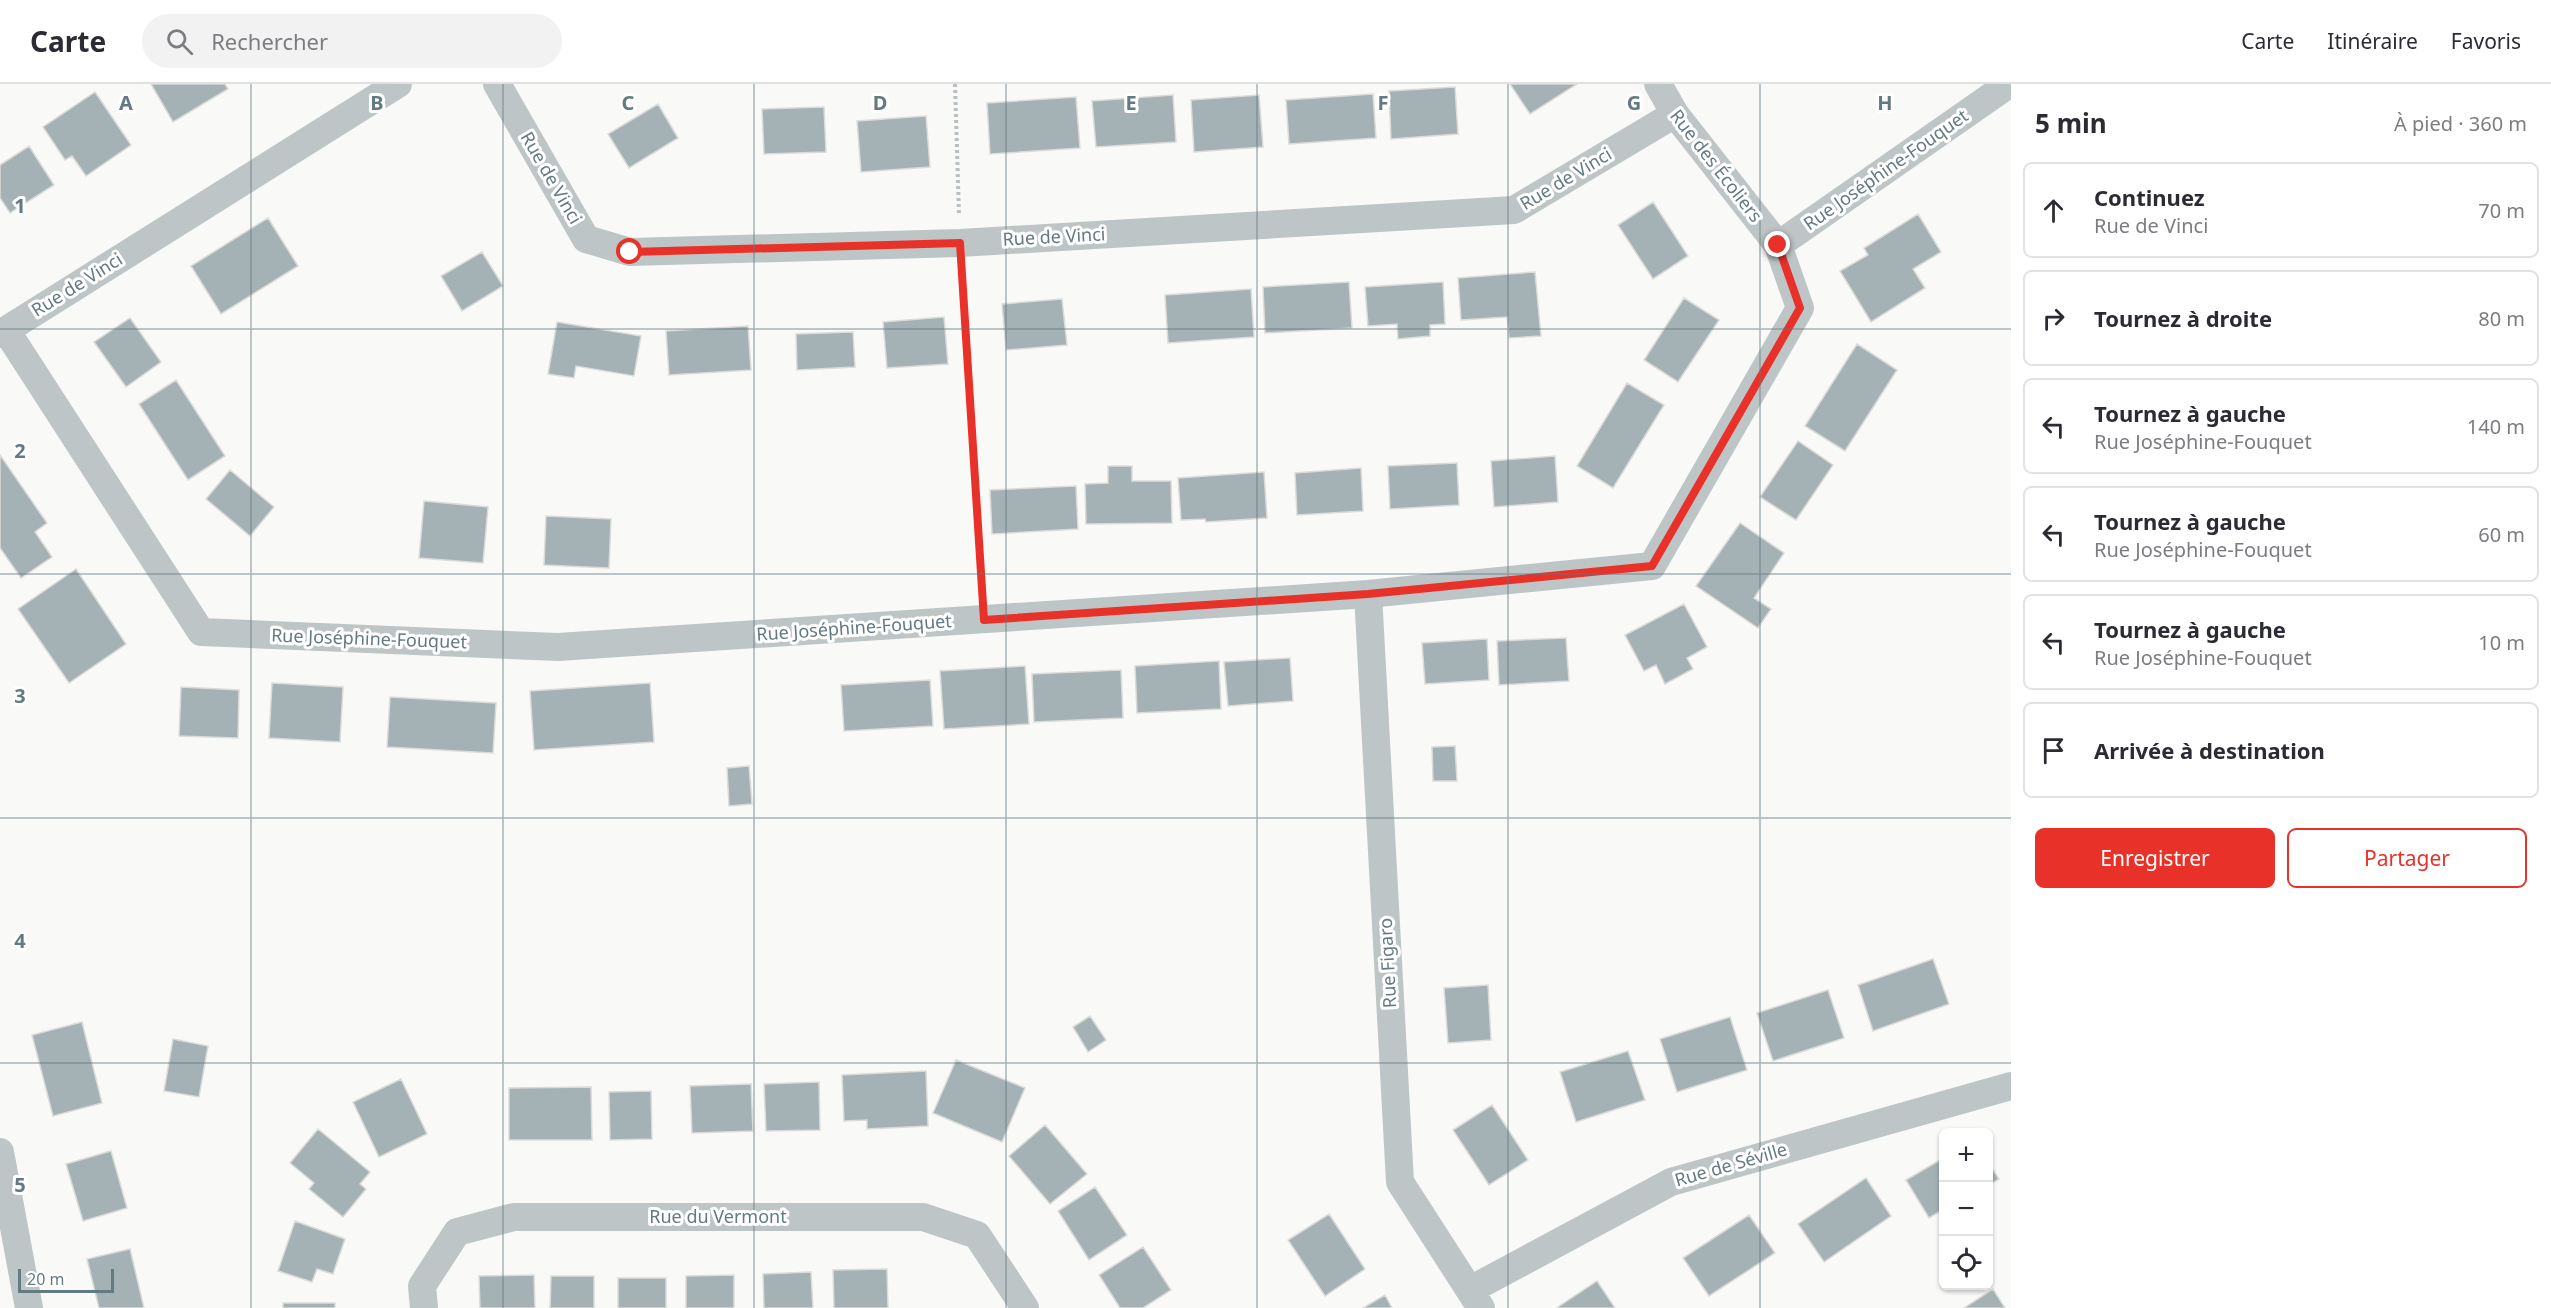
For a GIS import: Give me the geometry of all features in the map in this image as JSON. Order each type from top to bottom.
[{"type":"street","name":"Rue de Vinci","points":[[3,332],[398,84]]},
{"type":"street","name":"Rue de Vinci","points":[[496,84],[586,239],[630,252],[960,243],[1514,210],[1675,114]]},
{"type":"street","name":"Rue des Écoliers","points":[[1658,84],[1675,114],[1778,245]]},
{"type":"street","name":"Rue Joséphine-Fouquet","points":[[3,332],[201,632],[558,647],[1368,594],[1652,566],[1800,308],[1778,245],[2009,84]]},
{"type":"street","name":"Rue Figaro","points":[[1368,594],[1400,1182],[1475,1299]]},
{"type":"street","name":"Rue de Séville","points":[[1475,1299],[1671,1182],[2011,1086]]},
{"type":"street","points":[[0,1152],[29,1308]]},
{"type":"street","name":"Rue du Vermont","points":[[424,1308],[422,1286],[457,1232],[513,1217],[924,1217],[977,1235],[1025,1308]]},
{"type":"path","points":[[955,84],[960,243],[984,620]]},
{"type":"building","points":[[151,84],[225,84],[228,89],[173,122]]},
{"type":"building","points":[[1510,84],[1577,84],[1530,114]]},
{"type":"building","points":[[1455,87],[1458,134],[1391,139],[1389,91]]},
{"type":"building","points":[[95,92],[131,145],[86,176],[72,156],[65,160],[43,127]]},
{"type":"building","points":[[1373,94],[1376,138],[1289,144],[1286,100]]},
{"type":"building","points":[[1173,95],[1176,142],[1096,147],[1092,101]]},
{"type":"building","points":[[1259,95],[1263,147],[1194,152],[1191,100]]},
{"type":"building","points":[[1076,97],[1080,148],[990,154],[987,103]]},
{"type":"building","points":[[658,104],[678,138],[629,168],[608,134]]},
{"type":"building","points":[[824,107],[826,152],[764,154],[762,109]]},
{"type":"building","points":[[926,116],[930,167],[861,172],[857,121]]},
{"type":"building","points":[[29,146],[54,185],[10,213],[0,198],[0,165]]},
{"type":"building","points":[[1653,202],[1688,256],[1653,279],[1618,225]]},
{"type":"building","points":[[1918,214],[1941,252],[1913,269],[1925,288],[1871,322],[1840,271],[1868,255],[1864,248]]},
{"type":"building","points":[[268,218],[298,266],[221,314],[191,266]]},
{"type":"building","points":[[482,252],[503,286],[462,311],[441,276]]},
{"type":"building","points":[[1535,272],[1541,336],[1509,338],[1507,317],[1461,320],[1458,278]]},
{"type":"building","points":[[1349,282],[1352,328],[1265,333],[1263,287]]},
{"type":"building","points":[[1443,282],[1445,324],[1430,325],[1430,336],[1398,339],[1397,324],[1368,326],[1365,287]]},
{"type":"building","points":[[1251,289],[1254,337],[1168,343],[1165,295]]},
{"type":"building","points":[[1684,298],[1719,320],[1678,382],[1644,360]]},
{"type":"building","points":[[1062,299],[1067,345],[1006,350],[1002,304]]},
{"type":"building","points":[[944,317],[948,364],[887,368],[883,322]]},
{"type":"building","points":[[130,318],[161,362],[126,387],[94,342]]},
{"type":"building","points":[[557,322],[641,336],[634,376],[576,366],[574,378],[548,374]]},
{"type":"building","points":[[748,326],[751,370],[669,375],[666,331]]},
{"type":"building","points":[[853,332],[855,367],[797,370],[796,334]]},
{"type":"building","points":[[1857,344],[1897,370],[1845,451],[1805,426]]},
{"type":"building","points":[[176,380],[225,456],[188,480],[139,404]]},
{"type":"building","points":[[1627,383],[1664,405],[1613,488],[1577,466]]},
{"type":"building","points":[[1798,441],[1833,465],[1796,520],[1760,497]]},
{"type":"building","points":[[0,455],[47,523],[35,532],[52,557],[21,578],[0,548]]},
{"type":"building","points":[[1555,456],[1558,502],[1494,507],[1491,461]]},
{"type":"building","points":[[1457,463],[1459,505],[1390,509],[1388,466]]},
{"type":"building","points":[[1108,466],[1132,466],[1132,481],[1171,481],[1172,523],[1086,524],[1085,484],[1108,483]]},
{"type":"building","points":[[1361,468],[1363,511],[1297,515],[1295,473]]},
{"type":"building","points":[[230,470],[274,507],[250,536],[206,499]]},
{"type":"building","points":[[1264,472],[1267,518],[1206,522],[1205,519],[1181,520],[1178,478]]},
{"type":"building","points":[[1076,486],[1078,529],[992,534],[990,490]]},
{"type":"building","points":[[424,501],[488,507],[483,563],[419,558]]},
{"type":"building","points":[[546,516],[611,519],[609,568],[544,565]]},
{"type":"building","points":[[1740,523],[1784,553],[1754,598],[1771,609],[1758,628],[1696,586]]},
{"type":"building","points":[[76,569],[126,644],[69,683],[18,609]]},
{"type":"building","points":[[1684,604],[1707,647],[1687,658],[1693,669],[1665,684],[1656,665],[1644,671],[1625,635]]},
{"type":"building","points":[[1566,638],[1569,681],[1499,685],[1497,641]]},
{"type":"building","points":[[1487,639],[1489,680],[1425,684],[1422,643]]},
{"type":"building","points":[[1290,658],[1293,701],[1228,706],[1224,662]]},
{"type":"building","points":[[1219,661],[1221,709],[1137,713],[1135,666]]},
{"type":"building","points":[[1025,666],[1029,724],[944,729],[940,671]]},
{"type":"building","points":[[1121,670],[1123,718],[1034,722],[1032,674]]},
{"type":"building","points":[[930,680],[933,726],[844,731],[841,685]]},
{"type":"building","points":[[272,683],[343,687],[340,742],[269,738]]},
{"type":"building","points":[[650,683],[654,742],[534,750],[530,691]]},
{"type":"building","points":[[181,687],[239,690],[238,738],[179,736]]},
{"type":"building","points":[[390,697],[496,703],[493,753],[387,747]]},
{"type":"building","points":[[1455,746],[1457,781],[1433,781],[1432,747]]},
{"type":"building","points":[[749,766],[752,804],[729,806],[727,768]]},
{"type":"building","points":[[1933,959],[1949,1004],[1873,1031],[1858,985]]},
{"type":"building","points":[[1488,985],[1491,1040],[1448,1043],[1444,988]]},
{"type":"building","points":[[1828,990],[1844,1038],[1773,1061],[1757,1013]]},
{"type":"building","points":[[1090,1016],[1106,1040],[1088,1052],[1073,1027]]},
{"type":"building","points":[[1730,1017],[1747,1070],[1677,1092],[1660,1039]]},
{"type":"building","points":[[82,1022],[102,1103],[53,1116],[32,1035]]},
{"type":"building","points":[[173,1039],[208,1046],[199,1097],[164,1091]]},
{"type":"building","points":[[1628,1051],[1645,1100],[1576,1122],[1560,1072]]},
{"type":"building","points":[[956,1060],[1025,1088],[1002,1142],[933,1113]]},
{"type":"building","points":[[926,1071],[928,1126],[867,1129],[867,1120],[844,1121],[842,1075]]},
{"type":"building","points":[[401,1079],[427,1134],[379,1157],[353,1102]]},
{"type":"building","points":[[819,1082],[820,1130],[766,1131],[764,1084]]},
{"type":"building","points":[[751,1084],[753,1131],[692,1133],[690,1086]]},
{"type":"building","points":[[591,1087],[592,1140],[509,1140],[509,1088]]},
{"type":"building","points":[[651,1091],[652,1139],[610,1140],[609,1092]]},
{"type":"building","points":[[1492,1105],[1528,1160],[1489,1185],[1453,1130]]},
{"type":"building","points":[[1045,1125],[1087,1174],[1050,1204],[1009,1156]]},
{"type":"building","points":[[318,1129],[370,1172],[360,1184],[366,1189],[343,1217],[309,1189],[314,1183],[290,1163]]},
{"type":"building","points":[[111,1151],[127,1208],[83,1221],[66,1164]]},
{"type":"building","points":[[1939,1161],[1939,1212],[1929,1218],[1906,1180]]},
{"type":"building","points":[[1993,1170],[1999,1179],[1993,1183]]},
{"type":"building","points":[[1866,1178],[1891,1216],[1824,1262],[1798,1224]]},
{"type":"building","points":[[1095,1187],[1127,1235],[1089,1260],[1058,1211]]},
{"type":"building","points":[[1329,1214],[1365,1269],[1325,1296],[1288,1240]]},
{"type":"building","points":[[1749,1215],[1775,1253],[1709,1296],[1683,1258]]},
{"type":"building","points":[[295,1221],[345,1239],[333,1274],[317,1269],[312,1282],[278,1271]]},
{"type":"building","points":[[1143,1247],[1171,1290],[1143,1308],[1120,1308],[1099,1275]]},
{"type":"building","points":[[130,1249],[144,1308],[99,1308],[87,1259]]},
{"type":"building","points":[[887,1269],[888,1308],[834,1308],[833,1270]]},
{"type":"building","points":[[811,1272],[813,1308],[764,1308],[763,1274]]},
{"type":"building","points":[[534,1275],[535,1308],[480,1308],[479,1276]]},
{"type":"building","points":[[734,1275],[734,1308],[686,1308],[686,1276]]},
{"type":"building","points":[[551,1276],[594,1276],[594,1308],[550,1308]]},
{"type":"building","points":[[618,1278],[666,1278],[666,1308],[618,1308]]},
{"type":"building","points":[[1597,1281],[1615,1308],[1558,1308],[1558,1307]]},
{"type":"building","points":[[1993,1289],[2005,1308],[1964,1308]]},
{"type":"building","points":[[1385,1295],[1392,1308],[1363,1308]]},
{"type":"building","points":[[283,1303],[335,1303],[335,1308],[283,1308]]},
{"type":"route","points":[[630,252],[960,243],[984,620],[1368,594],[1652,566],[1800,308],[1778,245]]}]
